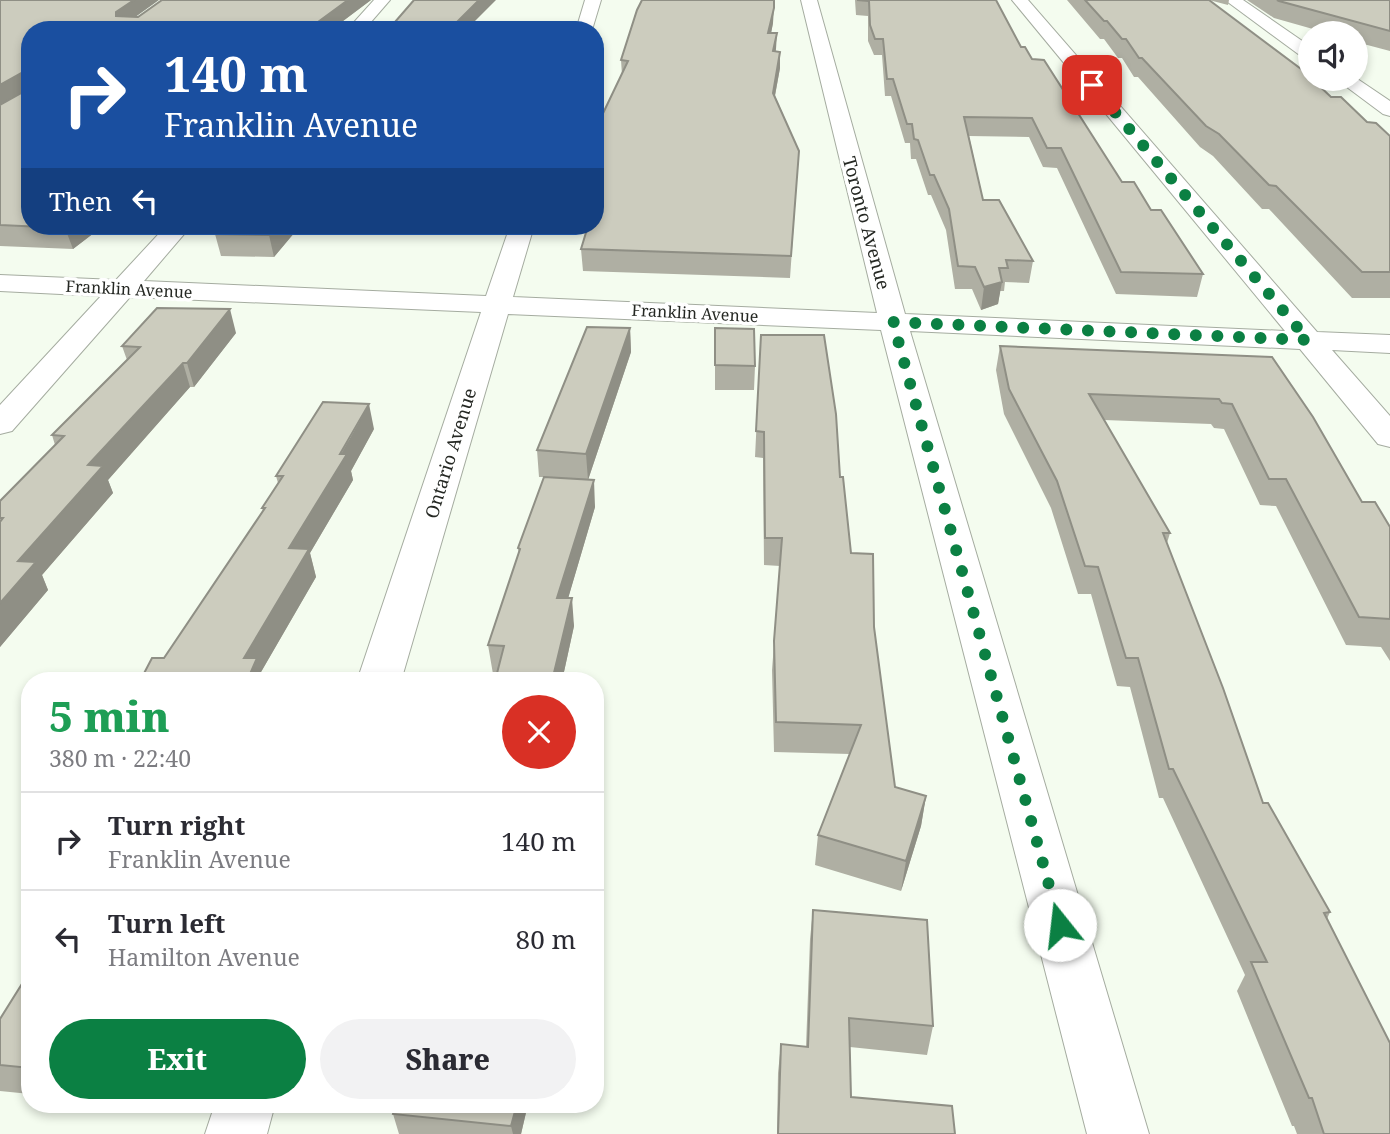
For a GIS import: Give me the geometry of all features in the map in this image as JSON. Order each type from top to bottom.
[{"type":"street","points":[[363,21],[382,0]]},
{"type":"street","points":[[586,21],[593,0]]},
{"type":"street","name":"Toronto Avenue","points":[[809,0],[893,322],[1118,1134]]},
{"type":"street","points":[[1020,0],[1390,437]]},
{"type":"street","points":[[1233,0],[1298,46]]},
{"type":"street","points":[[1362,91],[1390,110]]},
{"type":"street","points":[[0,424],[171,235]]},
{"type":"street","name":"Ontario Avenue","points":[[382,672],[519,235]]},
{"type":"street","name":"Franklin Avenue","points":[[0,283],[1390,344]]},
{"type":"street","points":[[236,1134],[243,1113]]},
{"type":"building","points":[[0,0],[134,0],[116,12],[116,16],[138,17],[162,0],[348,0],[319,21],[21,21],[21,73],[0,85]]},
{"type":"building","points":[[414,0],[479,0],[458,21],[396,21]]},
{"type":"building","points":[[642,0],[774,0],[768,33],[777,33],[773,51],[780,52],[773,93],[799,151],[791,256],[581,249],[585,235],[604,235],[604,111],[628,61],[621,60]]},
{"type":"building","points":[[857,0],[996,0],[1021,47],[1025,47],[1032,59],[1044,60],[1122,182],[1134,182],[1151,210],[1161,210],[1203,274],[1121,272],[1061,148],[1047,148],[1032,118],[964,117],[983,200],[999,200],[1033,261],[1006,260],[1008,268],[999,268],[1002,282],[984,287],[975,267],[958,266],[949,209],[934,175],[930,175],[918,140],[914,139],[912,124],[907,124],[893,79],[887,79],[883,39],[875,39],[870,25],[869,1]]},
{"type":"building","points":[[1085,0],[1209,0],[1298,67],[1298,91],[1325,91],[1331,97],[1341,97],[1367,122],[1376,123],[1390,136],[1390,272],[1362,272],[1276,186],[1269,185],[1219,134],[1206,126],[1142,58],[1139,58],[1126,39],[1122,39],[1107,21]]},
{"type":"building","points":[[1277,0],[1390,0],[1390,31],[1368,25],[1368,21],[1353,21]]},
{"type":"building","points":[[21,93],[21,226],[0,225],[0,105]]},
{"type":"building","points":[[157,308],[230,309],[187,363],[183,363],[88,465],[103,466],[18,561],[36,562],[0,603],[0,522],[3,518],[0,518],[0,501],[64,436],[52,435],[140,347],[122,346]]},
{"type":"building","points":[[587,327],[630,328],[586,454],[537,450]]},
{"type":"building","points":[[715,328],[754,329],[755,366],[715,365]]},
{"type":"building","points":[[761,335],[824,335],[836,414],[840,477],[843,477],[851,553],[873,554],[874,627],[895,787],[926,796],[906,861],[818,835],[861,725],[776,722],[774,641],[782,538],[765,538],[764,432],[756,431]]},
{"type":"building","points":[[1000,346],[1272,357],[1313,417],[1362,502],[1375,502],[1390,527],[1390,619],[1359,617],[1286,479],[1269,479],[1232,404],[1222,403],[1219,399],[1089,394],[1170,533],[1163,533],[1223,688],[1263,803],[1268,803],[1330,912],[1324,913],[1390,1043],[1390,1134],[1324,1134],[1312,1098],[1309,1098],[1251,962],[1267,962],[1173,769],[1169,769],[1138,658],[1126,658],[1098,567],[1085,566],[1057,481],[1009,389]]},
{"type":"building","points":[[323,402],[369,404],[340,454],[347,454],[289,548],[309,549],[244,658],[257,658],[251,672],[145,672],[152,658],[164,658],[265,508],[262,508],[283,476],[276,476]]},
{"type":"building","points":[[544,477],[594,480],[557,598],[572,598],[554,672],[497,672],[504,646],[488,645],[520,549],[518,548]]},
{"type":"building","points":[[813,910],[927,920],[933,1026],[849,1018],[851,1097],[952,1106],[955,1134],[778,1134],[781,1044],[808,1047]]},
{"type":"building","points":[[21,985],[21,1067],[0,1065],[0,1019]]},
{"type":"building","points":[[393,1113],[515,1113],[511,1126]]},
{"type":"route","points":[[1060,925],[893,322],[1308,340],[1092,85]]}]
